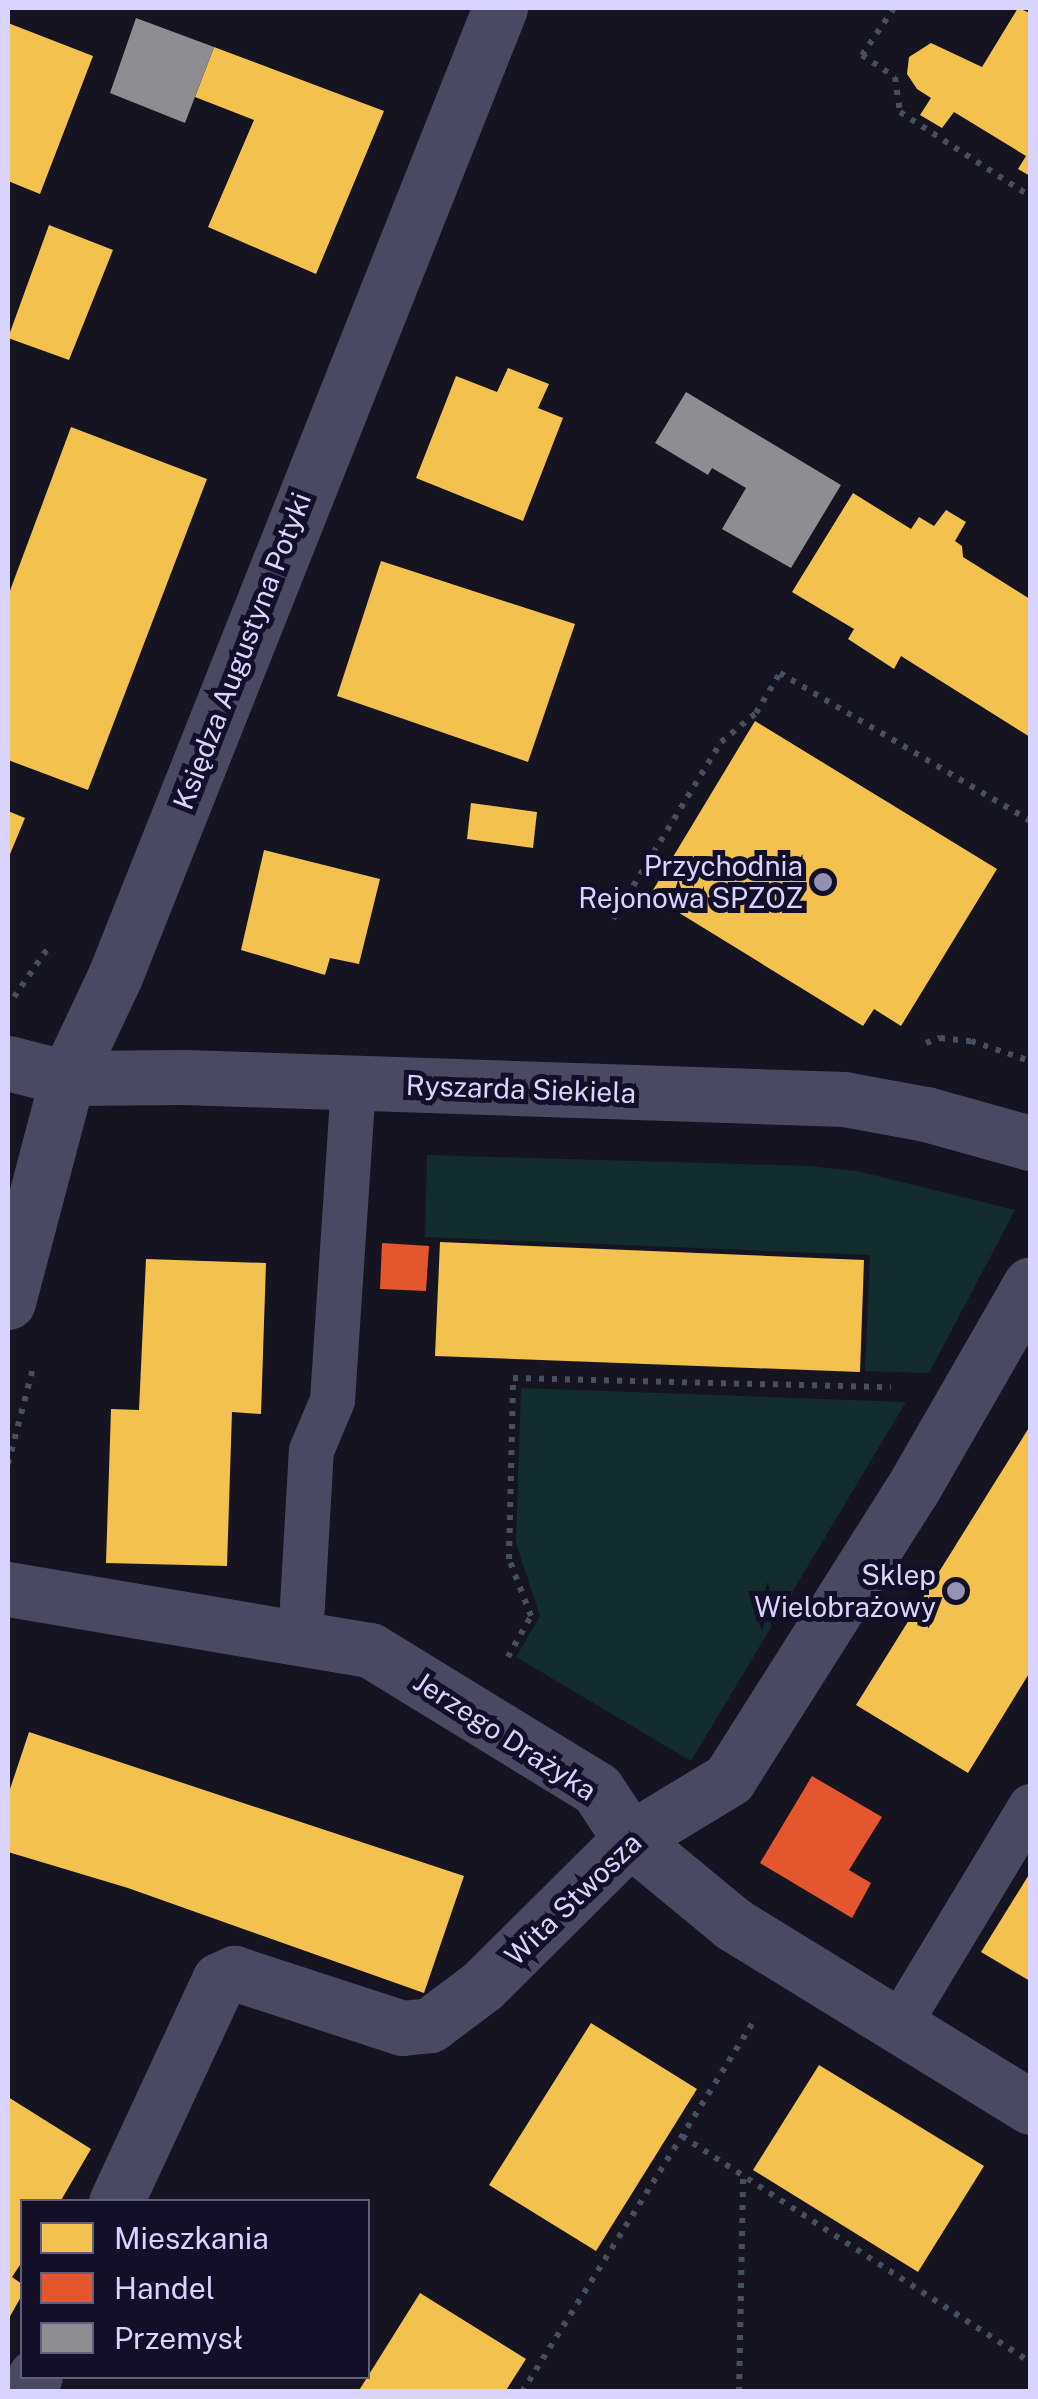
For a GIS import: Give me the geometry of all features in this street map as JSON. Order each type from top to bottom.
[{"type":"street","name":"Księdza Augustyna Potyki","points":[[8,1302],[67,1078],[115,976],[500,8]]},
{"type":"street","name":"Ryszarda Siekiela","points":[[8,1063],[67,1078],[844,1099],[926,1114],[1030,1143]]},
{"type":"street","name":"Wita Stwosza","points":[[117,2199],[219,1980],[234,1972],[402,2028],[430,2024],[482,1986],[630,1839],[729,1779],[912,1490],[1027,1298]]},
{"type":"street","name":"Jerzego Drażyka","points":[[8,1589],[370,1650],[596,1789],[630,1839],[733,1924],[1030,2107]]},
{"type":"lane","points":[[300,1638],[312,1450],[332,1400],[353,1083]]},
{"type":"lane","points":[[898,2025],[1030,1806]]},
{"type":"path","points":[[894,8],[862,55],[895,77],[900,112],[1030,196]]},
{"type":"path","points":[[613,919],[721,742],[756,713],[780,674],[1030,821]]},
{"type":"path","points":[[507,1658],[530,1616],[509,1559],[513,1378],[909,1388]]},
{"type":"path","points":[[522,2392],[760,2010]]},
{"type":"path","points":[[682,2136],[1030,2362]]},
{"type":"path","points":[[740,2392],[743,2175]]},
{"type":"green space","points":[[427,1155],[810,1166],[857,1171],[1015,1210],[929,1373],[865,1371],[870,1255],[425,1237]]},
{"type":"green space","points":[[521,1388],[906,1402],[691,1761],[516,1657],[540,1616],[516,1543]]},
{"type":"building: Mieszkania","points":[[1018,8],[1030,13],[1030,176],[1018,169],[1026,156],[954,112],[942,128],[920,115],[931,98],[917,89],[907,74],[909,57],[931,43],[982,67]]},
{"type":"building: Mieszkania","points":[[8,23],[93,56],[40,194],[8,181]]},
{"type":"building: Mieszkania","points":[[214,47],[384,111],[316,274],[208,227],[254,120],[195,97]]},
{"type":"building: Mieszkania","points":[[49,225],[113,250],[69,360],[8,338]]},
{"type":"building: Mieszkania","points":[[508,368],[549,384],[538,408],[563,418],[523,521],[416,478],[456,376],[497,392]]},
{"type":"building: Mieszkania","points":[[71,427],[207,479],[88,790],[8,760],[8,596]]},
{"type":"building: Mieszkania","points":[[853,493],[911,529],[919,517],[934,526],[946,510],[966,522],[955,541],[962,546],[963,557],[1030,599],[1030,737],[901,656],[894,669],[848,639],[854,629],[792,592]]},
{"type":"building: Mieszkania","points":[[381,561],[575,624],[528,762],[337,696]]},
{"type":"building: Mieszkania","name":"Przychodnia Rejonowa SPZOZ","points":[[755,721],[997,869],[901,1026],[874,1009],[863,1026],[650,895]]},
{"type":"building: Mieszkania","points":[[471,803],[537,812],[533,848],[467,839]]},
{"type":"building: Mieszkania","points":[[8,811],[25,818],[8,859]]},
{"type":"building: Mieszkania","points":[[264,850],[380,879],[359,964],[330,958],[325,975],[241,950]]},
{"type":"building: Mieszkania","points":[[440,1242],[864,1260],[860,1372],[435,1356]]},
{"type":"building: Mieszkania","points":[[146,1259],[266,1263],[261,1414],[232,1412],[227,1566],[106,1563],[111,1409],[139,1410]]},
{"type":"building: Mieszkania","points":[[1030,1426],[1030,1672],[968,1773],[856,1705]]},
{"type":"building: Mieszkania","points":[[29,1732],[464,1876],[424,1993],[128,1888],[8,1852],[8,1795]]},
{"type":"building: Mieszkania","points":[[1030,1873],[1030,1981],[981,1952]]},
{"type":"building: Mieszkania","points":[[591,2023],[697,2089],[596,2251],[489,2185]]},
{"type":"building: Mieszkania","points":[[819,2065],[984,2166],[918,2272],[753,2170]]},
{"type":"building: Mieszkania","points":[[8,2097],[91,2149],[62,2199],[20,2199],[20,2265],[12,2277],[20,2283],[20,2299],[8,2320]]},
{"type":"building: Mieszkania","points":[[420,2293],[526,2359],[505,2392],[358,2392],[370,2379],[370,2373]]},
{"type":"building: Handel","points":[[382,1243],[429,1246],[426,1291],[380,1289]]},
{"type":"building: Handel","points":[[812,1776],[882,1817],[849,1870],[871,1883],[852,1918],[760,1863]]},
{"type":"building: Przemysł","points":[[136,18],[214,47],[185,123],[110,93]]},
{"type":"building: Przemysł","points":[[686,392],[841,485],[791,568],[722,529],[746,488],[712,468],[708,475],[655,443]]},
{"type":"place","name":"Przychodnia Rejonowa SPZOZ","points":[[823,882]]},
{"type":"place","name":"Sklep Wielobrażowy","points":[[956,1591]]}]
